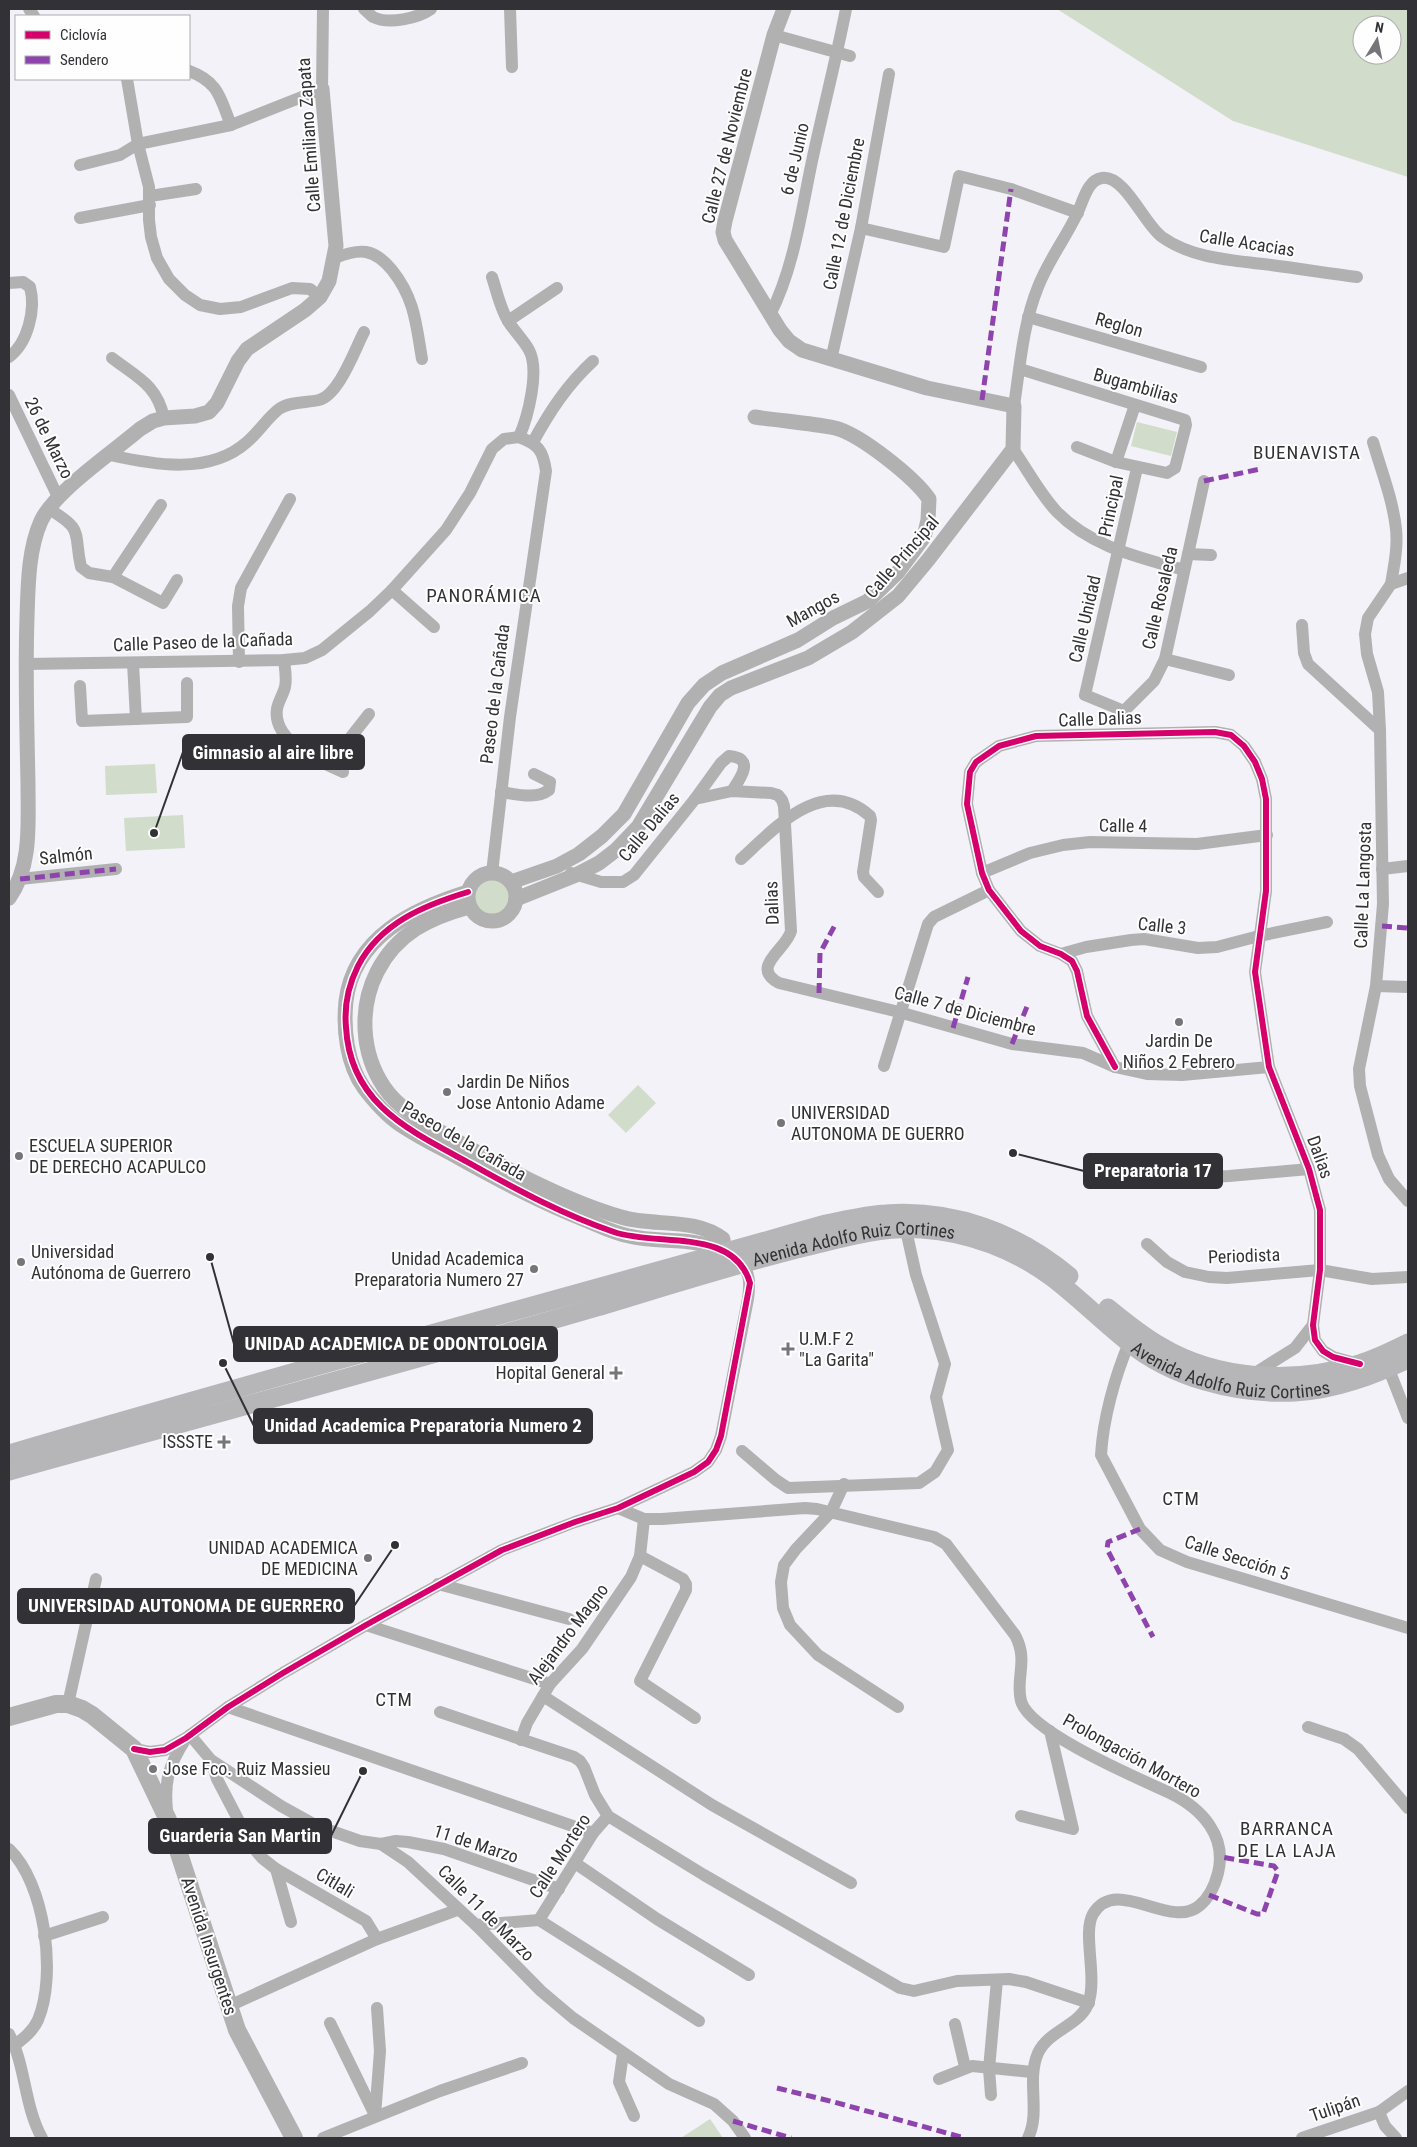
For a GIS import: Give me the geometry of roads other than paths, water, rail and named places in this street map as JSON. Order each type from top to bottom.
[{"type":"main road","name":"Avenida Adolfo Ruiz Cortines","points":[[9,1471],[244,1405],[339,1370],[724,1253],[862,1216],[904,1221],[950,1218],[986,1227],[1020,1242],[1048,1258],[1133,1329],[1162,1347],[1187,1359],[1219,1370],[1252,1375],[1292,1376],[1328,1372],[1360,1364],[1408,1358]]},
{"type":"main road","name":"Avenida Adolfo Ruiz Cortines","points":[[9,1454],[238,1386],[339,1370],[594,1308],[741,1263],[858,1234],[892,1229],[904,1221]]},
{"type":"main road","name":"Avenida Adolfo Ruiz Cortines","points":[[904,1221],[924,1229],[964,1236],[999,1247],[1031,1263],[1054,1279],[1129,1343],[1148,1356],[1179,1372],[1212,1383],[1248,1390],[1295,1392],[1344,1384],[1386,1361],[1408,1343]]},
{"type":"main road","points":[[238,1386],[244,1405]]},
{"type":"main road","points":[[9,1718],[56,1704],[68,1704],[92,1715],[134,1749]]},
{"type":"main road","name":"Avenida Insurgentes","points":[[134,1749],[168,1820],[237,2030],[294,2138]]},
{"type":"street","name":"Calle Emiliano Zapata","points":[[323,9],[322,89],[336,246],[335,258]]},
{"type":"street","points":[[364,9],[373,17],[389,20],[416,18],[431,9]]},
{"type":"street","points":[[510,9],[512,67]]},
{"type":"street","name":"Calle 27 de Noviembre","points":[[784,9],[774,35],[723,232],[725,240],[770,315],[789,341],[802,350],[927,388],[1014,406]]},
{"type":"street","name":"6 de Junio","points":[[770,315],[781,294],[844,54],[846,9]]},
{"type":"street","points":[[774,35],[844,54]]},
{"type":"street","points":[[190,71],[209,80],[215,88],[231,125]]},
{"type":"street","name":"Calle 12 de Diciembre","points":[[831,360],[861,228],[889,74]]},
{"type":"street","points":[[127,80],[150,200],[148,220],[151,237],[157,258],[169,279],[185,296],[200,305],[220,310],[241,307],[292,288],[302,287],[310,289],[320,297]]},
{"type":"street","points":[[80,165],[120,154],[138,144],[231,125],[322,89]]},
{"type":"street","points":[[861,228],[944,247],[959,176],[1011,189],[1078,213],[1048,263],[1037,288],[1028,317],[1014,406],[1013,449],[1055,510],[1067,522],[1087,536],[1120,551],[1184,570]]},
{"type":"street","name":"Calle Acacias","points":[[1078,213],[1089,187],[1094,181],[1102,178],[1111,179],[1121,184],[1148,224],[1161,237],[1181,248],[1205,256],[1357,277]]},
{"type":"street","points":[[80,218],[196,189]]},
{"type":"street","points":[[9,898],[20,879],[24,862],[28,818],[26,664],[28,582],[34,543],[41,522],[54,503],[140,429],[153,421],[164,418],[195,416],[209,412],[217,403],[238,361],[247,349],[305,310],[320,297],[329,281],[335,258],[350,252],[363,251],[374,253],[383,259],[405,286],[412,304],[422,359]]},
{"type":"street","points":[[492,277],[508,321],[529,350],[532,361],[533,376],[529,401],[524,427],[519,437],[533,442],[561,395],[593,360]]},
{"type":"street","points":[[9,283],[23,282],[30,286],[32,294],[27,332],[22,344],[9,357]]},
{"type":"street","points":[[508,321],[557,288]]},
{"type":"street","name":"Reglon","points":[[1028,317],[1201,368]]},
{"type":"street","points":[[110,455],[134,461],[172,464],[202,464],[225,457],[247,442],[279,409],[287,405],[322,400],[330,393],[338,383],[364,332]]},
{"type":"street","points":[[112,358],[154,390],[161,402],[164,418]]},
{"type":"street","name":"Bugambilias","points":[[1020,369],[1135,405],[1181,417],[1185,420],[1186,425],[1175,468],[1167,473],[1138,468]]},
{"type":"street","name":"26 de Marzo","points":[[9,395],[54,503]]},
{"type":"street","points":[[1116,462],[1135,405]]},
{"type":"street","name":"Mangos","points":[[745,663],[798,640],[833,618],[868,601],[898,572],[924,537],[928,520],[929,500],[912,479],[861,440],[837,429],[756,418]]},
{"type":"street","name":"Calle Paseo de la Cañada","points":[[26,664],[239,662],[305,658],[322,650],[370,611],[392,590],[458,514],[492,449],[504,439],[519,437]]},
{"type":"street","name":"Paseo de la Cañada","points":[[492,873],[534,542],[545,483],[544,462],[541,452],[533,442]]},
{"type":"street","points":[[1372,442],[1391,503],[1396,529],[1396,552],[1391,584],[1408,578]]},
{"type":"street","points":[[1077,447],[1138,468]]},
{"type":"street","name":"Calle Principal","points":[[516,899],[576,875],[599,863],[616,850],[638,827],[710,707],[720,695],[731,688],[808,658],[852,632],[880,612],[898,596],[1013,449]]},
{"type":"street","name":"Principal","points":[[1120,551],[1138,468]]},
{"type":"street","name":"Calle Rosaleda","points":[[1124,711],[1154,681],[1165,659],[1204,481]]},
{"type":"street","points":[[239,662],[238,606],[241,588],[290,499]]},
{"type":"street","points":[[54,503],[75,530],[78,537],[81,567],[89,574],[114,577],[163,603],[178,580]]},
{"type":"street","points":[[114,577],[161,505]]},
{"type":"street","name":"Calle Unidad","points":[[1120,551],[1085,696],[1124,711]]},
{"type":"street","points":[[1188,554],[1211,555]]},
{"type":"street","name":"Calle La Langosta","points":[[1391,584],[1368,618],[1365,634],[1366,654],[1378,692],[1383,904],[1376,986],[1359,1069],[1360,1086],[1378,1155],[1389,1180],[1408,1201]]},
{"type":"street","points":[[392,590],[434,627]]},
{"type":"street","points":[[1302,624],[1304,653],[1308,664],[1380,730]]},
{"type":"street","points":[[1165,659],[1229,675]]},
{"type":"street","points":[[284,660],[285,687],[277,710],[277,718],[292,743],[304,753],[337,770],[347,742],[369,714]]},
{"type":"street","points":[[133,663],[136,719]]},
{"type":"street","points":[[511,882],[554,867],[579,854],[602,836],[624,814],[688,703],[704,685],[722,673],[745,663],[753,680]]},
{"type":"street","points":[[80,686],[82,721],[187,717],[187,683]]},
{"type":"street","points":[[1124,711],[1125,733]]},
{"type":"street","name":"Calle Dalias","points":[[982,873],[967,804],[970,772],[976,762],[1000,746],[1036,736],[1215,732],[1231,736]]},
{"type":"street","name":"Dalias","points":[[1231,736],[1244,746],[1255,762],[1262,779],[1266,799],[1266,891],[1255,972],[1269,1068],[1310,1169],[1320,1210],[1320,1270],[1313,1325],[1315,1340],[1323,1351],[1333,1357],[1360,1364]]},
{"type":"street","points":[[695,799],[720,763],[730,756],[740,759],[745,768],[732,791]]},
{"type":"street","points":[[501,792],[530,796],[545,793],[549,790],[550,782],[534,774]]},
{"type":"street","name":"Calle Dalias","points":[[554,867],[601,882],[623,882],[634,875],[695,799],[732,791],[778,795],[782,800],[786,818]]},
{"type":"street","points":[[741,859],[786,818],[812,804],[831,800],[848,804],[866,812],[871,820],[863,872],[864,877],[878,892]]},
{"type":"street","name":"Dalias","points":[[771,979],[768,972],[769,963],[773,954],[786,943],[791,931],[786,818]]},
{"type":"street","name":"Calle 4","points":[[982,873],[1030,853],[1063,844],[1090,842],[1197,844],[1267,835]]},
{"type":"street","points":[[1382,869],[1408,866]]},
{"type":"street","name":"Salmón","points":[[20,879],[116,869]]},
{"type":"street","points":[[492,873],[504,876],[511,882],[515,888],[516,899],[515,906],[509,916],[498,921],[487,921],[476,916],[469,900],[472,884],[478,877],[492,873]]},
{"type":"street","points":[[982,873],[989,890],[1021,931],[1040,946],[1061,954],[1072,962],[1077,971],[1087,1016],[1115,1068]]},
{"type":"street","points":[[884,1066],[899,1012],[928,924],[934,917],[989,890]]},
{"type":"street","name":"Paseo de la Cañada","points":[[469,900],[406,935],[390,951],[378,971],[367,999],[364,1015],[365,1037],[374,1066],[384,1088],[400,1105],[424,1122],[494,1162],[557,1192],[620,1217],[637,1222],[693,1226],[712,1230],[723,1239],[724,1253]]},
{"type":"street","name":"Paseo de la Cañada","points":[[469,900],[418,910],[395,923],[375,942],[359,964],[348,986],[345,1014],[346,1042],[354,1067],[363,1086],[381,1108],[398,1123],[498,1180],[545,1204],[630,1237],[708,1244],[724,1253]]},
{"type":"street","points":[[1259,936],[1327,922]]},
{"type":"street","name":"Calle 3","points":[[1061,954],[1131,940],[1144,939],[1198,948],[1217,947],[1259,936]]},
{"type":"street","name":"Calle 7 de Diciembre","points":[[771,979],[779,983],[899,1012],[1012,1044],[1083,1053],[1115,1068],[1147,1074],[1182,1075],[1269,1068]]},
{"type":"street","points":[[1376,986],[1408,987]]},
{"type":"street","points":[[1159,1180],[1310,1169]]},
{"type":"street","points":[[742,1451],[788,1488],[802,1489],[844,1484],[919,1482],[935,1472],[948,1450],[936,1397],[945,1364],[916,1275],[904,1221]]},
{"type":"street","name":"Periodista","points":[[1148,1244],[1167,1262],[1186,1272],[1208,1277],[1227,1278],[1320,1270],[1372,1279],[1408,1277]]},
{"type":"street","points":[[134,1749],[150,1752],[165,1750],[188,1737],[228,1707],[366,1625],[502,1550],[618,1508],[694,1472],[708,1462],[716,1450],[723,1429],[750,1283],[741,1263],[724,1253]]},
{"type":"street","points":[[1252,1375],[1295,1348],[1313,1325]]},
{"type":"street","name":"Calle Sección 5","points":[[1129,1343],[1118,1368],[1102,1442],[1102,1455],[1140,1529],[1160,1550],[1187,1562],[1408,1628]]},
{"type":"street","points":[[1386,1361],[1408,1418]]},
{"type":"street","points":[[844,1484],[831,1512],[796,1549],[784,1565],[780,1582],[783,1608],[790,1625],[818,1655],[898,1707]]},
{"type":"street","name":"Prolongación Mortero","points":[[618,1508],[644,1518],[662,1519],[805,1508],[831,1512],[934,1537],[946,1544],[1016,1635],[1023,1655],[1021,1703],[1027,1712],[1050,1731],[1083,1752],[1177,1797],[1195,1809],[1208,1823],[1217,1837],[1221,1857],[1216,1881],[1198,1907],[1185,1912],[1172,1912],[1127,1900],[1116,1900],[1104,1904],[1094,1913],[1089,1927],[1092,1962],[1089,2003]]},
{"type":"street","name":"Alejandro Magno","points":[[521,1740],[527,1723],[550,1684],[582,1649],[631,1577],[640,1556],[644,1518]]},
{"type":"street","points":[[640,1556],[683,1579],[686,1584],[686,1590],[640,1681],[695,1718]]},
{"type":"street","points":[[68,1704],[96,1579]]},
{"type":"street","points":[[438,1584],[569,1619]]},
{"type":"street","points":[[366,1625],[550,1684]]},
{"type":"street","points":[[543,1696],[712,1805],[851,1883]]},
{"type":"street","points":[[228,1707],[593,1833]]},
{"type":"street","name":"Calle Mortero","points":[[440,1712],[574,1757],[580,1761],[595,1795],[608,1816],[593,1833],[539,1920]]},
{"type":"street","points":[[1308,1727],[1344,1739],[1358,1749],[1408,1808]]},
{"type":"street","points":[[1021,1816],[1073,1829],[1050,1731]]},
{"type":"street","points":[[168,1820],[165,1789],[168,1772],[175,1756],[188,1737]]},
{"type":"street","name":"Calle 11 de Marzo","points":[[188,1737],[211,1760],[252,1789],[317,1826],[360,1841],[381,1844],[408,1862],[476,1926],[541,1992],[623,2054],[669,2084],[714,2104],[733,2121],[745,2138]]},
{"type":"street","name":"Citlali","points":[[211,1760],[217,1779],[252,1846],[262,1858],[366,1922],[377,1939]]},
{"type":"street","points":[[608,1816],[900,1988],[914,1991],[957,1981],[997,1980],[1026,1982],[1089,2003],[1081,2015],[1050,2037],[1039,2052],[1032,2072],[1034,2117],[1028,2138]]},
{"type":"street","name":"11 de Marzo","points":[[381,1844],[402,1841],[444,1849],[559,1889]]},
{"type":"street","points":[[9,1849],[26,1870],[34,1889],[44,1936],[46,1979],[44,2002],[38,2021],[28,2035],[12,2040],[25,2089],[42,2138]]},
{"type":"street","points":[[575,1863],[657,1919],[749,1975]]},
{"type":"street","points":[[276,1868],[291,1922]]},
{"type":"street","points":[[229,2006],[377,1939],[457,1910]]},
{"type":"street","points":[[44,1936],[103,1918]]},
{"type":"street","points":[[476,1926],[539,1920],[699,2020]]},
{"type":"street","points":[[991,2095],[989,2069],[997,1980]]},
{"type":"street","points":[[375,2116],[380,2051],[377,2008]]},
{"type":"street","points":[[330,2023],[375,2116]]},
{"type":"street","points":[[955,2024],[965,2067]]},
{"type":"street","points":[[623,2054],[620,2082],[634,2116]]},
{"type":"street","points":[[323,2138],[375,2116],[522,2063]]},
{"type":"street","points":[[939,2078],[965,2067],[979,2066],[989,2069],[1032,2072]]},
{"type":"street","name":"Tulipán","points":[[1302,2138],[1379,2112],[1408,2091]]},
{"type":"street","points":[[1379,2112],[1385,2126],[1396,2138]]},
{"type":"place","name":"Gimnasio al aire libre","points":[[154,833]]},
{"type":"place","name":"Jardin De Niños 2 Febrero","points":[[1179,1022]]},
{"type":"place","name":"Jardin De Niños Jose Antonio Adame","points":[[447,1092]]},
{"type":"place","name":"UNIVERSIDAD AUTONOMA DE GUERRO","points":[[781,1123]]},
{"type":"place","name":"Preparatoria 17","points":[[1013,1153]]},
{"type":"place","name":"ESCUELA SUPERIOR DE DERECHO ACAPULCO","points":[[19,1156]]},
{"type":"place","name":"UNIDAD ACADEMICA DE ODONTOLOGIA","points":[[210,1257]]},
{"type":"place","name":"Universidad Autónoma de Guerrero","points":[[21,1262]]},
{"type":"place","name":"Unidad Academica Preparatoria Numero 27","points":[[534,1269]]},
{"type":"place","name":"U.M.F 2 \"La Garita\"","points":[[788,1349]]},
{"type":"place","name":"Unidad Academica Preparatoria Numero 2","points":[[223,1363]]},
{"type":"place","name":"Hopital General","points":[[616,1373]]},
{"type":"place","name":"ISSSTE","points":[[224,1442]]},
{"type":"place","name":"UNIVERSIDAD AUTONOMA DE GUERRERO","points":[[395,1545]]},
{"type":"place","name":"UNIDAD ACADEMICA DE MEDICINA","points":[[368,1558]]},
{"type":"place","name":"Jose Fco. Ruiz Massieu","points":[[153,1769]]},
{"type":"place","name":"Guarderia San Martin","points":[[363,1771]]},
{"type":"district","name":"BUENAVISTA","points":[[1307,452]]},
{"type":"district","name":"PANORÁMICA","points":[[484,595]]},
{"type":"district","name":"CTM","points":[[1181,1498]]},
{"type":"district","name":"CTM","points":[[394,1699]]},
{"type":"district","name":"BARRANCA DE LA LAJA","points":[[1287,1839]]}]
